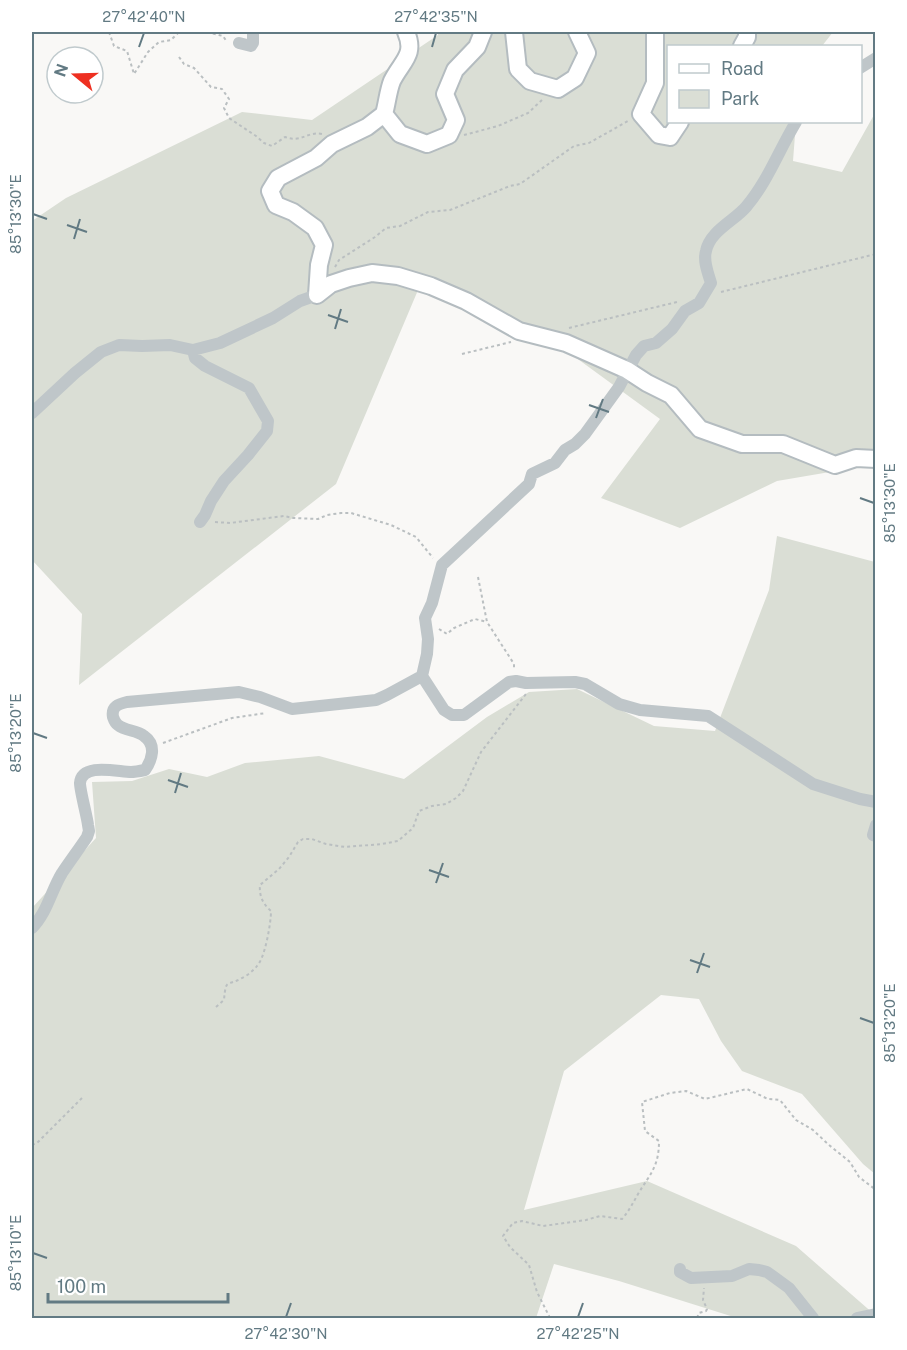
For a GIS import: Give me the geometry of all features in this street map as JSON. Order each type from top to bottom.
[{"type":"street","points":[[239,43],[251,46],[253,32]]},
{"type":"street","points":[[317,295],[319,265],[324,245],[315,228],[293,212],[276,204],[270,190],[278,178],[316,158],[332,144],[367,127],[384,114],[391,83],[410,51],[410,41],[406,32]]},
{"type":"street","points":[[384,114],[400,134],[427,144],[449,135],[456,120],[446,94],[455,70],[477,46],[483,32]]},
{"type":"street","points":[[514,32],[518,69],[530,81],[558,89],[575,78],[587,52],[577,32]]},
{"type":"street","points":[[655,32],[655,83],[641,114],[659,135],[670,137],[679,123]]},
{"type":"street","points":[[862,67],[876,58]]},
{"type":"street","points":[[795,123],[770,173],[746,208],[715,233],[705,251],[706,267],[711,283],[699,303],[685,311],[672,329],[656,344],[644,346],[636,355],[619,387],[580,439],[565,450],[555,463],[531,474],[529,484],[442,565],[432,603],[425,618],[428,639],[422,676],[444,710],[452,715],[464,715],[509,682],[516,681],[526,683],[575,682],[585,684],[619,704],[640,710],[708,716],[813,784],[876,802]]},
{"type":"street","points":[[32,413],[101,352],[119,345],[170,345],[193,350],[220,343],[273,318],[300,301],[317,295],[331,284],[372,273],[398,276],[431,286],[466,301],[519,331],[566,343],[627,370],[646,383],[671,395],[700,429],[742,444],[783,444],[835,465],[856,458],[876,459]]},
{"type":"street","points":[[193,350],[195,358],[206,366],[249,388],[268,421],[267,430],[225,481],[200,522]]},
{"type":"street","points":[[32,928],[45,911],[62,873],[87,837],[89,831],[80,782],[84,775],[91,771],[109,769],[129,772],[145,770],[150,762],[152,747],[145,736],[120,727],[116,723],[112,713],[117,705],[127,702],[239,692],[292,709],[376,699],[422,676]]},
{"type":"street","points":[[876,825],[873,835],[876,836]]},
{"type":"street","points":[[680,1269],[680,1272],[691,1278],[732,1276],[749,1269],[767,1272],[789,1288],[813,1318]]},
{"type":"street","points":[[857,1318],[876,1314]]},
{"type":"path","points":[[110,32],[114,46],[127,51],[134,74],[148,52],[159,42],[171,40],[179,32]]},
{"type":"path","points":[[207,32],[223,36],[231,46],[239,43]]},
{"type":"path","points":[[179,57],[184,64],[194,68],[211,87],[222,89],[229,99],[224,108],[229,117],[264,143],[272,146],[285,137],[294,140],[316,133],[324,134],[332,144]]},
{"type":"path","points":[[449,135],[464,135],[498,126],[528,113],[558,89]]},
{"type":"path","points":[[333,269],[339,260],[386,228],[400,226],[428,212],[450,210],[520,184],[574,146],[589,142],[641,114]]},
{"type":"path","points":[[714,293],[876,254]]},
{"type":"path","points":[[565,329],[680,301]]},
{"type":"path","points":[[462,354],[519,340]]},
{"type":"path","points":[[200,522],[230,522],[284,516],[318,519],[327,515],[351,513],[391,525],[416,537],[429,554],[442,565]]},
{"type":"path","points":[[216,1007],[224,1000],[225,988],[229,982],[242,978],[259,965],[271,918],[271,911],[264,905],[259,891],[260,885],[279,869],[298,842],[303,839],[312,839],[345,847],[398,841],[413,828],[419,811],[446,804],[463,791],[481,752],[526,695],[526,683],[513,668],[514,664],[487,622],[478,577]]},
{"type":"path","points":[[425,618],[447,634],[454,628],[476,619],[487,622]]},
{"type":"path","points":[[152,747],[232,718],[292,709]]},
{"type":"path","points":[[550,1318],[537,1292],[529,1265],[502,1236],[513,1223],[522,1221],[543,1226],[600,1216],[622,1219],[652,1173],[659,1154],[658,1141],[645,1131],[642,1102],[670,1093],[686,1091],[705,1099],[747,1089],[768,1099],[780,1100],[796,1120],[813,1130],[850,1162],[859,1177],[876,1190]]},
{"type":"path","points":[[32,1145],[37,1143],[83,1097]]},
{"type":"path","points":[[697,1318],[699,1313],[708,1308],[702,1300],[705,1286],[700,1277]]},
{"type":"green space","points":[[438,32],[833,32],[823,45],[667,45],[667,123],[796,123],[793,161],[842,172],[875,113],[875,467],[871,465],[777,481],[680,528],[601,498],[660,419],[575,357],[421,283],[336,484],[79,685],[82,614],[32,560],[32,221],[66,198],[242,112],[312,120],[438,35]]},
{"type":"green space","points":[[777,536],[875,562],[875,1174],[863,1164],[802,1094],[742,1071],[721,1041],[699,999],[661,995],[564,1071],[524,1210],[647,1181],[796,1246],[875,1315],[875,1318],[737,1318],[619,1281],[554,1264],[536,1318],[32,1318],[32,908],[96,838],[92,782],[132,781],[169,769],[207,777],[245,763],[319,756],[404,779],[487,717],[529,692],[577,689],[654,726],[715,731],[769,590]]}]
